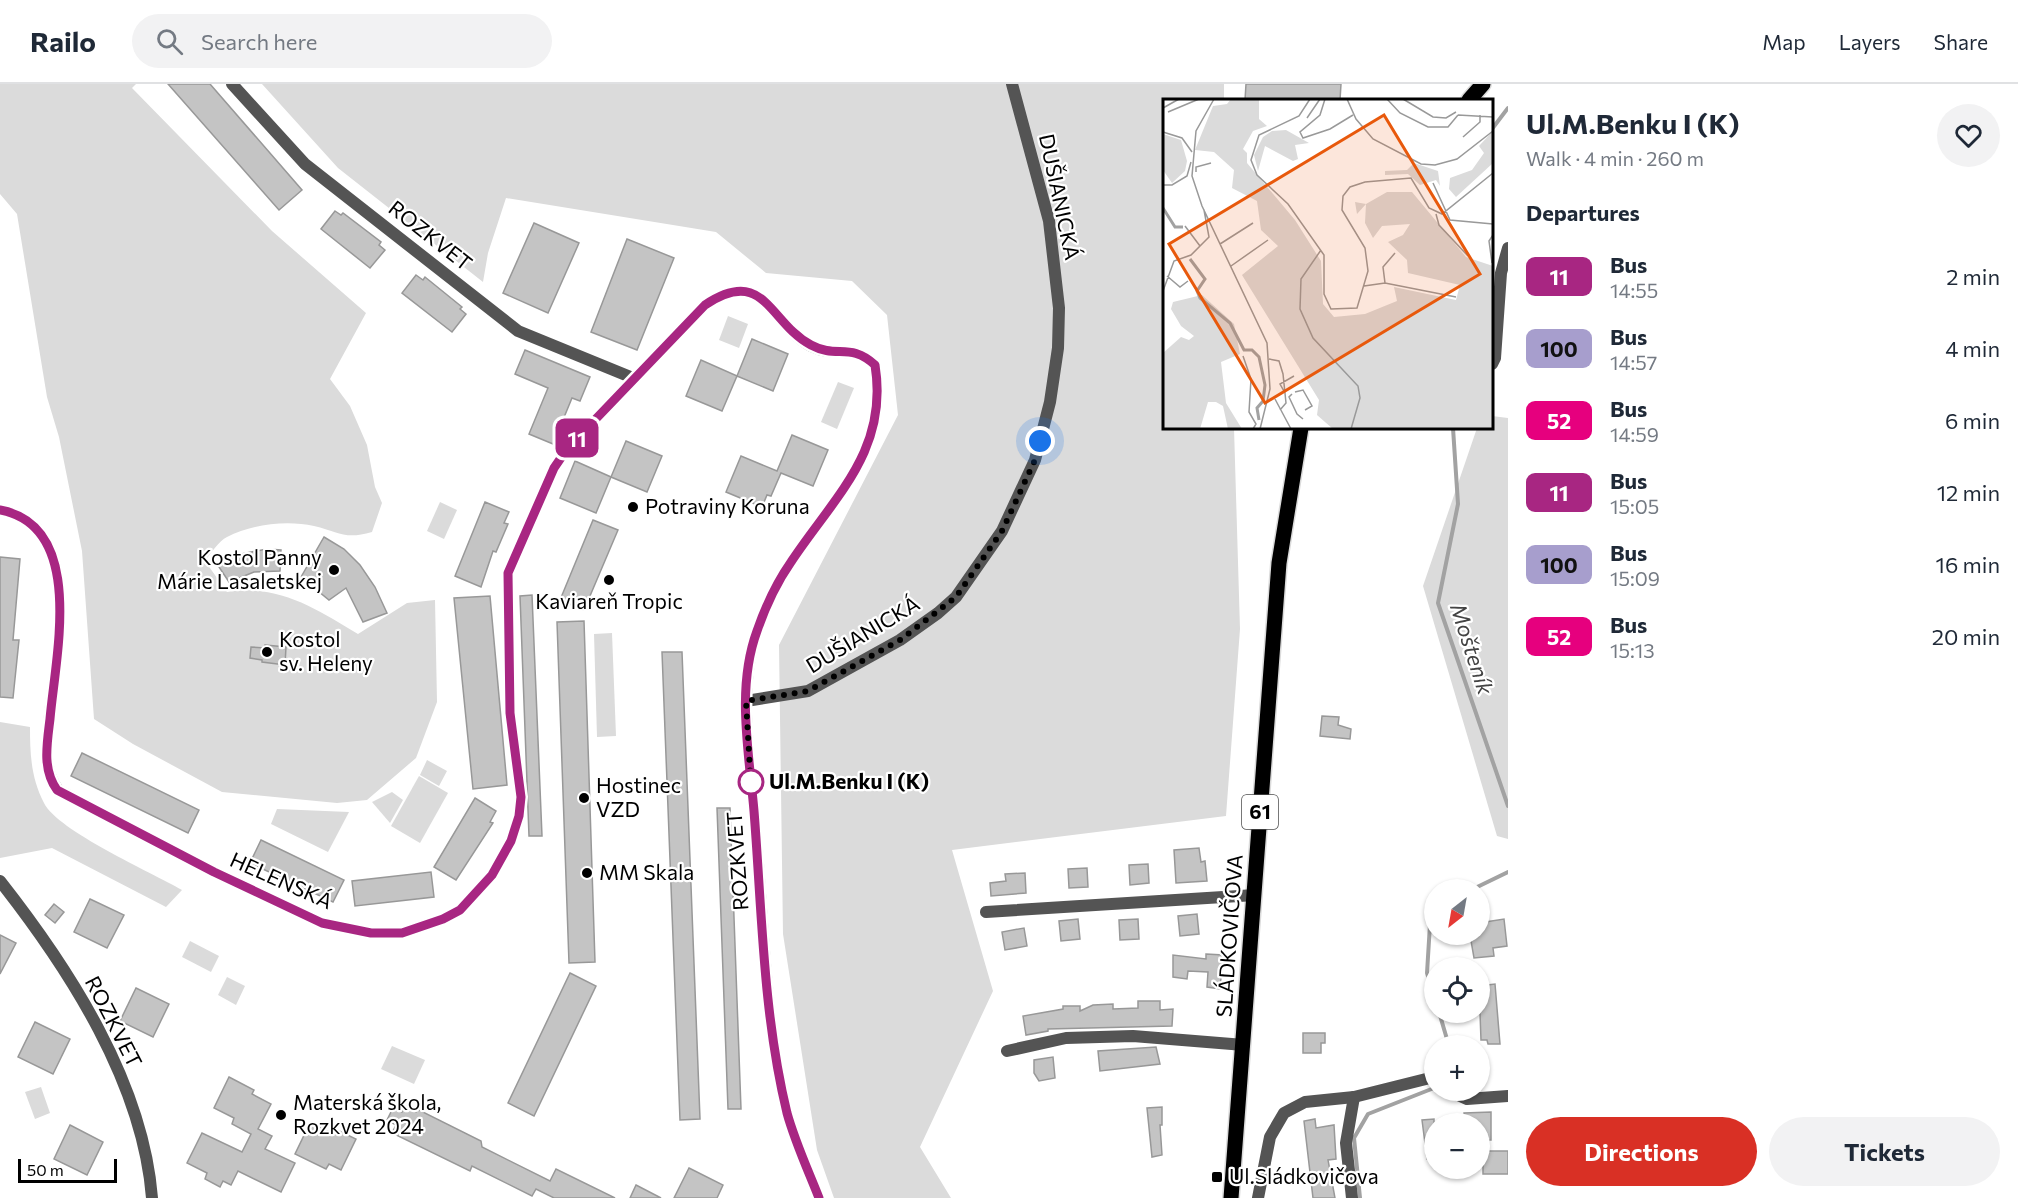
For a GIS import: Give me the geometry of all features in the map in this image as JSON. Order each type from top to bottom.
[{"type":"main road","points":[[1470,99],[1484,84]]},
{"type":"main road","name":"SLÁDKOVIČOVA","points":[[1231,1198],[1279,563],[1301,429]]},
{"type":"street","name":"ROZKVET","points":[[232,84],[305,164],[518,331],[633,378]]},
{"type":"street","name":"DUŠIANICKÁ","points":[[746,701],[808,691],[900,640],[938,613],[956,597],[1002,531],[1035,460],[1050,402],[1058,348],[1058,298],[1049,221],[1012,84]]},
{"type":"street","points":[[1493,361],[1501,273],[1508,248]]},
{"type":"street","name":"ROZKVET","points":[[646,366],[705,305],[735,290],[749,293],[766,302],[810,345],[830,352],[863,354],[875,365],[879,387],[874,427],[861,464],[790,563],[757,630],[747,664],[746,701],[764,955],[773,1040],[788,1114],[819,1198]]},
{"type":"street","name":"HELENSKÁ","points":[[0,510],[10,512],[38,529],[54,557],[59,582],[59,611],[46,756],[51,781],[57,790],[306,917],[355,930],[384,934],[413,930],[460,910],[492,875],[511,841],[519,816],[521,797],[510,713],[508,573],[535,510],[562,456],[646,366]]},
{"type":"street","name":"ROZKVET","points":[[0,881],[60,963],[106,1043],[133,1112],[148,1166],[152,1198]]},
{"type":"street","points":[[986,912],[1255,895]]},
{"type":"street","points":[[1007,1051],[1066,1038],[1133,1036],[1244,1045]]},
{"type":"street","points":[[1258,1198],[1270,1137],[1284,1113],[1305,1102],[1354,1097],[1424,1080]]},
{"type":"street","points":[[1490,1097],[1508,1096]]},
{"type":"street","points":[[1352,1198],[1346,1143],[1354,1097]]},
{"type":"shaded area","points":[[0,84],[136,84],[132,88],[272,231],[366,313],[330,379],[350,406],[367,445],[375,487],[382,503],[372,532],[348,535],[293,523],[258,526],[224,539],[205,561],[227,592],[263,591],[296,600],[358,634],[407,603],[435,600],[437,702],[416,758],[367,800],[337,803],[222,792],[133,744],[94,719],[82,551],[59,437],[47,397],[17,214],[0,194]]},
{"type":"shaded area","points":[[262,84],[1224,84],[1224,99],[1163,99],[1163,429],[1234,429],[1240,629],[1226,816],[952,850],[993,991],[920,1147],[951,1198],[834,1198],[817,1150],[783,934],[779,645],[898,415],[887,315],[852,281],[766,273],[716,232],[506,198],[488,253],[483,282],[338,168]]},
{"type":"shaded area","points":[[728,316],[748,324],[739,348],[719,340]]},
{"type":"shaded area","points":[[838,382],[854,388],[837,429],[821,422]]},
{"type":"shaded area","points":[[1493,416],[1508,418],[1508,839],[1497,836],[1423,586],[1477,429],[1493,429]]},
{"type":"shaded area","points":[[440,502],[457,510],[444,539],[427,531]]},
{"type":"shaded area","points":[[612,633],[616,736],[597,737],[594,634]]},
{"type":"shaded area","points":[[0,722],[30,727],[34,775],[44,803],[53,814],[86,838],[182,890],[166,907],[52,848],[0,858]]},
{"type":"shaded area","points":[[427,760],[447,771],[439,786],[420,775]]},
{"type":"shaded area","points":[[419,776],[448,793],[420,843],[391,826]]},
{"type":"shaded area","points":[[392,792],[403,800],[390,823],[372,802]]},
{"type":"shaded area","points":[[277,809],[349,812],[328,852],[271,824]]},
{"type":"shaded area","points":[[190,941],[219,956],[211,972],[182,957]]},
{"type":"shaded area","points":[[227,977],[245,986],[236,1005],[218,995]]},
{"type":"shaded area","points":[[392,1046],[425,1060],[414,1084],[381,1069]]},
{"type":"shaded area","points":[[41,1087],[50,1113],[35,1119],[25,1092]]},
{"type":"building","points":[[168,84],[210,84],[302,190],[279,210]]},
{"type":"building","points":[[1246,84],[1341,84],[1340,99],[1245,99]]},
{"type":"building","points":[[335,211],[341,215],[343,213],[381,242],[379,245],[385,250],[370,268],[321,229]]},
{"type":"building","points":[[534,223],[579,243],[548,313],[503,293]]},
{"type":"building","points":[[627,239],[674,258],[637,350],[591,332]]},
{"type":"building","points":[[416,275],[423,280],[425,277],[462,307],[460,309],[466,314],[452,332],[402,293]]},
{"type":"building","points":[[752,339],[788,354],[773,391],[737,376]]},
{"type":"building","points":[[525,350],[590,377],[580,401],[572,398],[553,444],[529,434],[548,388],[515,374]]},
{"type":"building","points":[[701,360],[737,376],[722,411],[686,396]]},
{"type":"building","points":[[792,435],[828,450],[813,486],[781,473],[771,496],[767,495],[762,507],[726,492],[741,456],[777,471]]},
{"type":"building","points":[[626,441],[662,456],[647,492],[611,477]]},
{"type":"building","points":[[575,461],[611,477],[596,513],[560,498]]},
{"type":"building","points":[[485,502],[509,512],[504,523],[508,524],[496,552],[493,551],[481,587],[455,576]]},
{"type":"building","points":[[593,520],[618,530],[584,610],[560,600]]},
{"type":"building","name":"Kostol Panny Márie Lasaletskej","points":[[324,537],[344,549],[360,565],[375,587],[387,613],[363,622],[346,588],[329,600],[301,577]]},
{"type":"building","points":[[267,549],[281,550],[280,571],[254,572],[229,582],[217,564],[231,556]]},
{"type":"building","points":[[0,557],[20,559],[13,640],[19,640],[13,698],[0,697]]},
{"type":"building","points":[[532,595],[542,836],[529,836],[520,596]]},
{"type":"building","points":[[490,596],[507,785],[473,789],[454,598]]},
{"type":"building","points":[[584,621],[595,962],[569,963],[557,622]]},
{"type":"building","name":"Kostol sv. Heleny","points":[[265,645],[286,647],[285,665],[250,658],[251,647],[265,648]]},
{"type":"building","points":[[662,652],[682,652],[700,1119],[680,1120]]},
{"type":"building","points":[[1322,716],[1339,717],[1338,725],[1351,729],[1350,739],[1320,736]]},
{"type":"building","points":[[82,753],[199,810],[188,833],[71,776]]},
{"type":"building","points":[[475,798],[496,811],[490,822],[493,823],[456,880],[434,867]]},
{"type":"building","points":[[717,808],[730,808],[741,1109],[728,1109]]},
{"type":"building","points":[[261,840],[344,880],[333,902],[250,863]]},
{"type":"building","points":[[1199,848],[1201,862],[1205,861],[1207,881],[1176,883],[1174,850]]},
{"type":"building","points":[[1148,864],[1149,883],[1130,885],[1129,865]]},
{"type":"building","points":[[1087,868],[1088,887],[1069,888],[1068,869]]},
{"type":"building","points":[[431,872],[434,897],[355,906],[352,881]]},
{"type":"building","points":[[1025,873],[1026,893],[991,896],[990,883],[1006,881],[1005,874]]},
{"type":"building","points":[[90,899],[124,915],[107,948],[74,932]]},
{"type":"building","points":[[54,904],[64,912],[55,923],[45,915]]},
{"type":"building","points":[[1197,914],[1199,934],[1180,936],[1178,916]]},
{"type":"building","points":[[1078,919],[1080,939],[1061,941],[1059,921]]},
{"type":"building","points":[[1138,919],[1139,939],[1120,940],[1119,920]]},
{"type":"building","points":[[1504,919],[1507,946],[1493,948],[1494,956],[1474,957],[1472,945],[1490,945],[1490,921]]},
{"type":"building","points":[[1024,928],[1027,946],[1005,950],[1002,932]]},
{"type":"building","points":[[0,935],[16,943],[0,974]]},
{"type":"building","points":[[1206,954],[1223,955],[1220,989],[1207,987],[1208,972],[1188,971],[1187,979],[1173,977],[1173,955],[1206,959]]},
{"type":"building","points":[[570,973],[596,986],[534,1116],[508,1103]]},
{"type":"building","points":[[1495,984],[1500,1044],[1490,1044],[1490,1035],[1481,1035],[1480,1023],[1490,1023],[1490,985]]},
{"type":"building","points":[[136,988],[169,1004],[153,1037],[120,1021]]},
{"type":"building","points":[[1138,1001],[1160,1001],[1160,1010],[1173,1009],[1172,1026],[1048,1029],[1048,1031],[1026,1035],[1023,1016],[1063,1009],[1063,1006],[1080,1006],[1080,1011],[1093,1005],[1113,1004],[1113,1009],[1138,1008]]},
{"type":"building","points":[[35,1022],[70,1039],[53,1074],[18,1057]]},
{"type":"building","points":[[1303,1033],[1325,1033],[1325,1043],[1321,1043],[1321,1053],[1303,1053]]},
{"type":"building","points":[[1156,1047],[1160,1064],[1100,1071],[1098,1051]]},
{"type":"building","points":[[1053,1057],[1055,1078],[1039,1081],[1034,1073],[1034,1060]]},
{"type":"building","points":[[229,1077],[254,1090],[252,1094],[271,1104],[258,1129],[272,1136],[265,1149],[295,1163],[281,1192],[238,1171],[231,1185],[223,1181],[220,1187],[205,1179],[207,1173],[187,1163],[202,1133],[242,1152],[251,1134],[232,1124],[234,1118],[214,1108]]},
{"type":"building","points":[[405,1106],[416,1112],[417,1109],[481,1141],[482,1147],[550,1181],[556,1169],[615,1198],[554,1198],[536,1189],[532,1196],[472,1166],[470,1171],[392,1133],[396,1125],[387,1120],[393,1108],[402,1112]]},
{"type":"building","points":[[1162,1107],[1162,1125],[1160,1125],[1162,1155],[1152,1157],[1147,1108]]},
{"type":"building","points":[[1491,1112],[1491,1140],[1490,1113],[1464,1113]]},
{"type":"building","points":[[1315,1119],[1316,1128],[1334,1125],[1336,1159],[1328,1160],[1335,1198],[1313,1198],[1304,1121]]},
{"type":"building","points":[[310,1123],[329,1132],[331,1127],[356,1139],[341,1170],[329,1164],[326,1169],[295,1154]]},
{"type":"building","points":[[70,1125],[103,1142],[87,1175],[54,1159]]},
{"type":"building","points":[[1490,1151],[1508,1151],[1508,1174],[1490,1174]]},
{"type":"building","points":[[689,1168],[723,1185],[717,1198],[674,1198]]},
{"type":"building","points":[[636,1185],[661,1198],[630,1198]]},
{"type":"waterway","name":"Mošteník","points":[[1493,128],[1508,108]]},
{"type":"waterway","name":"Mošteník","points":[[1453,429],[1458,504],[1438,603],[1508,806]]},
{"type":"waterway","name":"Mošteník","points":[[1490,881],[1508,872]]},
{"type":"waterway","name":"Mošteník","points":[[1428,957],[1429,945]]},
{"type":"waterway","name":"Mošteník","points":[[1442,1023],[1446,1035]]},
{"type":"waterway","name":"Mošteník","points":[[1360,1198],[1354,1138],[1368,1114],[1424,1092]]},
{"type":"bus line","name":"11","points":[[0,510],[27,520],[38,529],[54,557],[59,582],[59,611],[46,756],[51,781],[57,790],[175,853],[306,917],[322,923],[371,933],[402,933],[443,919],[460,910],[492,875],[511,841],[519,816],[521,797],[510,713],[508,573],[554,468],[567,449],[705,305],[735,290],[749,293],[766,302],[810,345],[830,352],[848,351],[863,354],[875,365],[879,387],[874,427],[861,464],[841,495],[790,563],[757,630],[747,664],[746,714],[751,787],[773,1040],[788,1114],[798,1148],[819,1198]]},
{"type":"place","name":"Potraviny Koruna","points":[[633,507]]},
{"type":"place","name":"Kostol Panny Márie Lasaletskej","points":[[334,570]]},
{"type":"place","name":"Kaviareň Tropic","points":[[609,580]]},
{"type":"place","name":"Kostol sv. Heleny","points":[[267,652]]},
{"type":"place","name":"Ul.M.Benku I (K)","points":[[751,782]]},
{"type":"place","name":"Hostinec VZD","points":[[584,798]]},
{"type":"place","name":"MM Skala","points":[[587,873]]},
{"type":"place","name":"Materská škola, Rozkvet 2024","points":[[281,1115]]},
{"type":"place","name":"Ul.Sládkovičova","points":[[1217,1177]]},
{"type":"route","points":[[751,782],[751,787],[746,701],[808,691],[900,640],[938,613],[956,597],[1002,531],[1035,460],[1040,441]]}]
